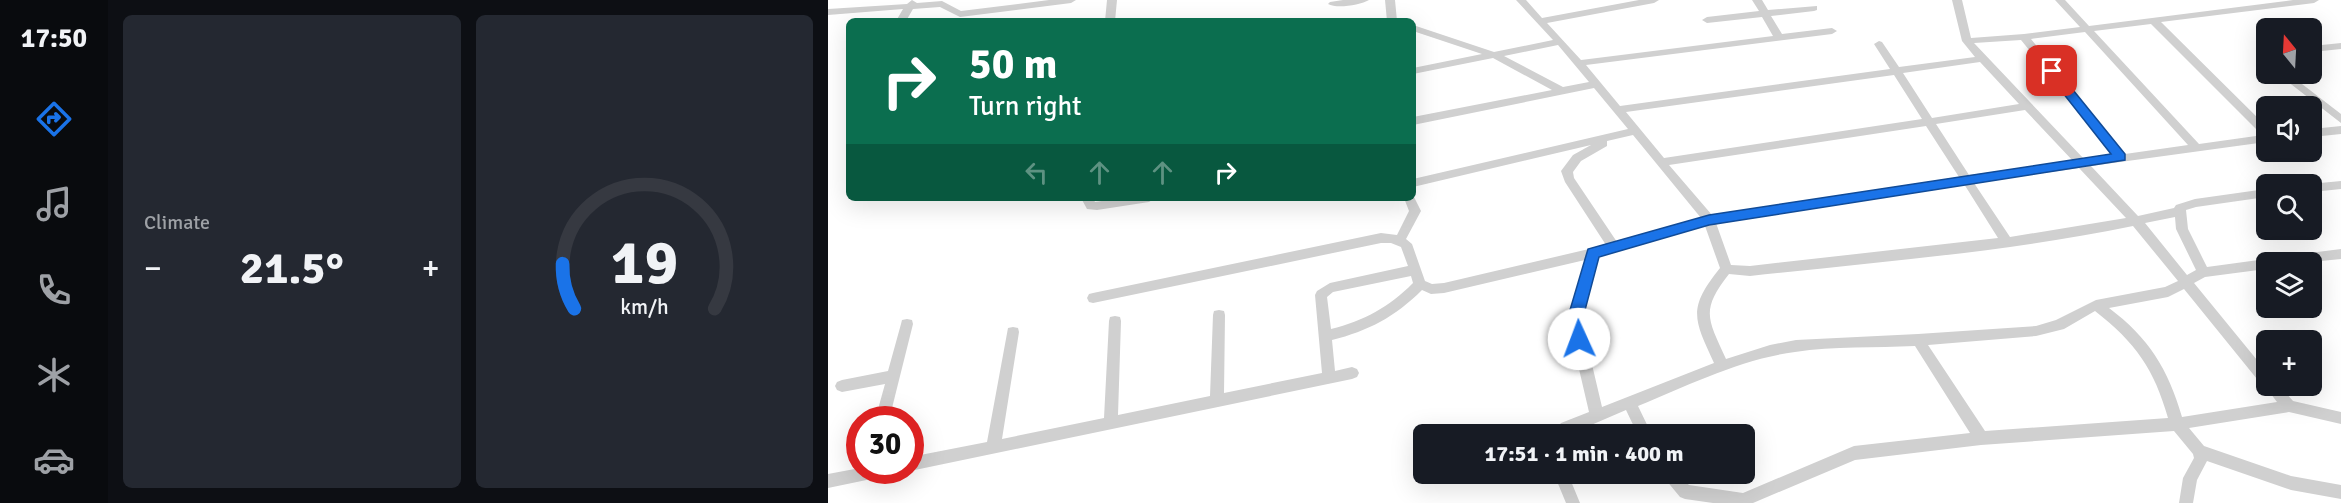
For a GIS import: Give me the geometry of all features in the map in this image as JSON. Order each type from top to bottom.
[{"type":"street","points":[[828,12],[912,3],[942,4],[960,14],[1071,0]]},
{"type":"street","points":[[1110,18],[1112,0]]},
{"type":"street","points":[[1333,4],[1364,0]]},
{"type":"street","points":[[1390,0],[1392,18]]},
{"type":"street","points":[[1521,0],[1597,84],[1709,220],[1726,268]]},
{"type":"street","points":[[1540,21],[1654,0]]},
{"type":"street","points":[[1757,0],[1779,38]]},
{"type":"street","points":[[1957,0],[1967,42],[2025,107],[2136,221],[2256,368]]},
{"type":"street","points":[[2060,0],[2089,28],[2196,147]]},
{"type":"street","points":[[1967,42],[2024,37],[2314,0]]},
{"type":"street","points":[[903,18],[912,3]]},
{"type":"street","points":[[1707,20],[1814,8]]},
{"type":"street","points":[[2154,21],[2256,122]]},
{"type":"street","points":[[1416,29],[1494,55],[1562,91]]},
{"type":"street","points":[[1579,63],[1832,31]]},
{"type":"street","points":[[2024,37],[2121,157]]},
{"type":"street","points":[[1416,70],[1560,42]]},
{"type":"street","points":[[1879,44],[2006,241]]},
{"type":"street","points":[[2322,49],[2339,49]]},
{"type":"street","points":[[1416,62],[1477,51]]},
{"type":"street","points":[[1618,110],[1982,59]]},
{"type":"street","points":[[1416,121],[1597,84]]},
{"type":"street","points":[[2296,84],[2341,119]]},
{"type":"street","points":[[1662,162],[2025,107]]},
{"type":"street","points":[[1416,182],[1636,131]]},
{"type":"street","points":[[2322,132],[2340,131]]},
{"type":"street","points":[[1612,137],[1577,158],[1567,171],[1569,179],[1614,248]]},
{"type":"street","points":[[1093,298],[1381,238],[1400,240],[1406,244],[1420,284],[1431,289],[1444,288],[1614,248],[1709,220],[2078,163],[2256,139]]},
{"type":"street","points":[[2322,187],[2341,185]]},
{"type":"street","points":[[1726,268],[1761,270],[1942,251],[2136,221],[2178,212],[2180,208],[2194,203],[2256,194]]},
{"type":"street","points":[[1088,201],[1091,206],[1130,201]]},
{"type":"street","points":[[1400,240],[1415,211],[1411,201]]},
{"type":"street","points":[[2178,212],[2182,229],[2203,272]]},
{"type":"street","points":[[1593,253],[1577,310],[1579,339],[1597,417]]},
{"type":"street","points":[[2322,256],[2341,254]]},
{"type":"street","points":[[1577,424],[1722,366],[1770,351],[1796,346],[2036,331],[2059,324],[2096,305],[2168,292],[2203,272],[2256,265]]},
{"type":"street","points":[[1722,366],[1701,317],[1701,306],[1708,290],[1726,268]]},
{"type":"street","points":[[1329,377],[1321,300],[1325,291],[1414,270]]},
{"type":"street","points":[[1325,336],[1358,329],[1381,318],[1395,310],[1420,284]]},
{"type":"street","points":[[2096,305],[2139,339],[2166,381],[2177,424],[2199,451],[2201,459],[2190,478],[2186,503]]},
{"type":"street","points":[[1217,401],[1219,315]]},
{"type":"street","points":[[1111,423],[1115,321]]},
{"type":"street","points":[[886,406],[907,324]]},
{"type":"street","points":[[993,447],[1013,332]]},
{"type":"street","points":[[1918,340],[1981,438]]},
{"type":"street","points":[[924,461],[1352,373]]},
{"type":"street","points":[[842,386],[894,376]]},
{"type":"street","points":[[2280,396],[2289,406]]},
{"type":"street","points":[[1630,404],[1640,424]]},
{"type":"street","points":[[1677,484],[1685,492],[1743,500],[1854,453],[1981,438],[2177,424],[2289,406],[2341,418]]},
{"type":"street","points":[[2199,451],[2292,483],[2341,492]]},
{"type":"street","points":[[828,481],[846,477]]},
{"type":"street","points":[[1565,484],[1573,503]]},
{"type":"route","points":[[1579,339],[1577,310],[1593,253],[1709,220],[2121,157],[2052,71]]}]
